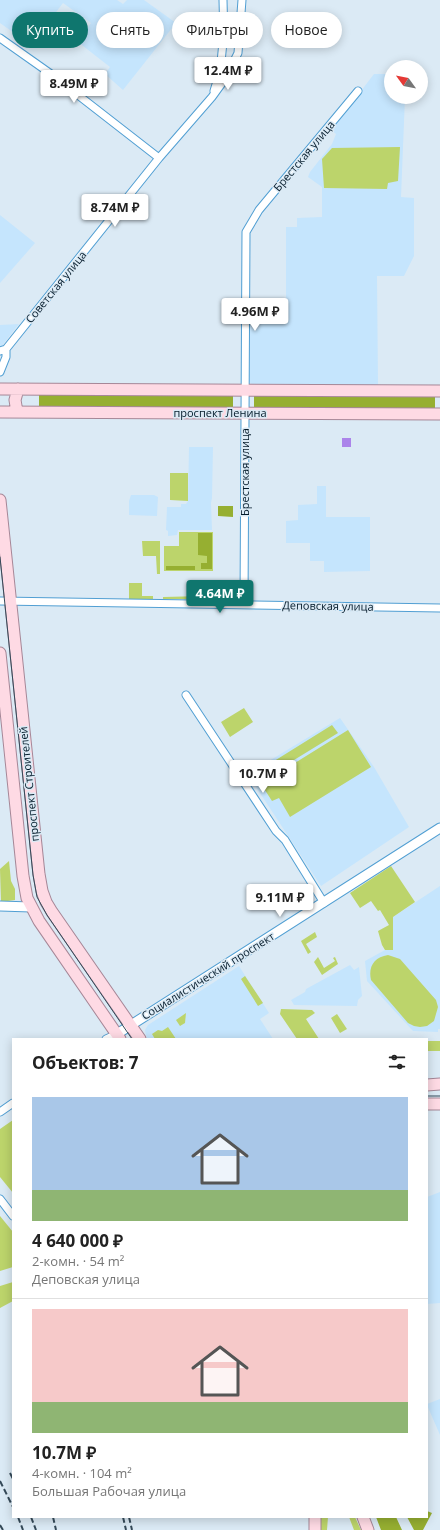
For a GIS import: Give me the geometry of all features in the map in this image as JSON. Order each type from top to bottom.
[{"type":"main road","name":"проспект Ленина","points":[[0,381],[18,389]]},
{"type":"main road","name":"проспект Ленина","points":[[0,389],[440,391]]},
{"type":"main road","points":[[17,412],[15,400],[18,389]]},
{"type":"main road","name":"проспект Ленина","points":[[0,412],[440,414]]},
{"type":"main road","name":"проспект Строителей","points":[[0,500],[5,601],[29,783],[39,874],[46,902],[139,1038]]},
{"type":"main road","name":"проспект Строителей","points":[[0,653],[23,876],[31,908],[119,1036]]},
{"type":"main road","points":[[14,785],[29,783]]},
{"type":"main road","points":[[428,1085],[440,1084]]},
{"type":"main road","points":[[428,1104],[440,1104]]},
{"type":"main road","points":[[315,1518],[315,1530]]},
{"type":"main road","points":[[363,1518],[368,1530]]},
{"type":"street","name":"Советская улица","points":[[212,97],[219,78],[222,59],[223,0]]},
{"type":"street","name":"Советская улица","points":[[3,350],[159,158],[226,79],[238,53],[242,0]]},
{"type":"street","points":[[0,38],[51,74],[159,158]]},
{"type":"street","name":"Брестская улица","points":[[244,605],[246,232],[259,210],[358,91]]},
{"type":"street","points":[[0,372],[6,356],[3,350]]},
{"type":"street","name":"Деповская улица","points":[[5,601],[440,608]]},
{"type":"street","points":[[186,695],[276,831],[285,840],[324,903]]},
{"type":"street","name":"Социалистический проспект","points":[[119,1036],[130,1025],[440,828]]},
{"type":"street","points":[[0,906],[31,908]]},
{"type":"street","points":[[0,1112],[12,1104]]},
{"type":"street","points":[[0,1199],[12,1215]]},
{"type":"shaded area","points":[[0,0],[117,0],[123,4],[127,0],[144,0],[161,12],[96,12],[96,48],[156,48],[123,90],[105,74],[110,67],[86,48],[88,48],[88,27],[91,23],[88,21],[88,12],[76,12],[63,3],[56,12],[12,12],[12,32],[0,23]]},
{"type":"shaded area","points":[[164,14],[172,20],[172,28],[164,38]]},
{"type":"shaded area","points":[[374,74],[384,74],[384,104],[405,104],[401,197],[414,198],[414,256],[404,276],[377,276],[378,385],[255,386],[249,381],[250,318],[286,319],[286,227],[297,227],[297,218],[322,217],[322,187],[308,177],[310,172],[332,144],[336,134],[331,130]]},
{"type":"shaded area","points":[[0,215],[35,243],[0,283]]},
{"type":"shaded area","points":[[19,324],[1,347],[0,348],[0,325]]},
{"type":"shaded area","points":[[342,438],[351,438],[351,447],[342,447]]},
{"type":"shaded area","points":[[189,447],[213,447],[211,503],[212,530],[178,530],[177,535],[168,536],[168,531],[166,530],[167,507],[181,507],[181,504],[186,504],[188,501]]},
{"type":"shaded area","points":[[317,486],[326,486],[326,517],[370,517],[370,571],[324,572],[324,561],[310,561],[310,543],[286,543],[286,521],[298,520],[298,505],[317,504]]},
{"type":"shaded area","points":[[131,495],[154,495],[158,497],[157,516],[129,515],[129,501]]},
{"type":"shaded area","points":[[340,718],[374,767],[409,827],[321,886],[254,784],[266,777],[259,767]]},
{"type":"shaded area","points":[[440,886],[440,1029],[438,1029],[438,1032],[413,1031],[367,981],[365,961],[385,950],[393,950],[393,917]]},
{"type":"shaded area","points":[[350,965],[354,970],[359,967],[362,996],[358,1000],[357,1006],[294,1005],[291,1000],[305,992],[306,989]]},
{"type":"shaded area","points":[[239,966],[269,1013],[260,1019],[272,1038],[147,1038],[145,1030],[148,1025]]},
{"type":"shaded area","points":[[440,1192],[440,1303],[428,1304],[428,1197]]},
{"type":"shaded area","points":[[440,1399],[440,1435],[428,1407],[428,1404]]},
{"type":"green space","points":[[400,147],[398,181],[388,183],[387,189],[324,188],[322,159],[332,148]]},
{"type":"green space","points":[[39,393],[233,393],[233,407],[39,407]]},
{"type":"green space","points":[[254,395],[435,396],[435,410],[254,409]]},
{"type":"green space","points":[[170,473],[188,473],[188,501],[170,500]]},
{"type":"green space","points":[[218,506],[233,506],[233,517],[218,516]]},
{"type":"green space","points":[[179,532],[213,532],[213,571],[164,571],[164,546],[179,546]]},
{"type":"green space","points":[[198,533],[212,533],[212,569],[201,569],[201,563],[207,563],[207,556],[198,555]]},
{"type":"green space","points":[[142,541],[160,541],[160,574],[157,574],[156,556],[143,556]]},
{"type":"green space","points":[[166,566],[195,566],[195,570],[166,570]]},
{"type":"green space","points":[[129,583],[142,583],[142,596],[153,596],[153,599],[129,599]]},
{"type":"green space","points":[[204,596],[204,599],[163,599],[163,597]]},
{"type":"green space","points":[[244,708],[253,722],[230,737],[221,722]]},
{"type":"green space","points":[[332,725],[338,733],[268,776],[263,768]]},
{"type":"green space","points":[[348,730],[371,767],[290,817],[279,798],[272,801],[261,784]]},
{"type":"green space","points":[[9,861],[11,881],[15,889],[15,900],[1,902],[0,869]]},
{"type":"green space","points":[[391,866],[415,902],[393,917],[393,950],[385,950],[378,931],[389,925],[380,910],[378,911],[371,901],[360,908],[350,893]]},
{"type":"green space","points":[[315,932],[317,937],[306,944],[311,952],[308,954],[301,941]]},
{"type":"green space","points":[[388,955],[400,959],[436,1000],[438,1007],[434,1021],[427,1026],[420,1027],[408,1023],[371,980],[370,971],[373,963],[379,958]]},
{"type":"green space","points":[[318,957],[324,968],[335,961],[333,958],[335,957],[338,964],[322,975],[314,962]]},
{"type":"green space","points":[[245,976],[263,1003],[258,1006],[241,979]]},
{"type":"green space","points":[[281,1009],[312,1010],[315,1013],[306,1019],[318,1038],[296,1038],[280,1014]]},
{"type":"green space","points":[[186,1013],[185,1023],[180,1026],[176,1020]]},
{"type":"green space","points":[[337,1014],[347,1029],[340,1033],[331,1018]]},
{"type":"green space","points":[[168,1027],[175,1038],[154,1038],[152,1034],[158,1030],[162,1031]]},
{"type":"green space","points":[[428,1041],[440,1041],[440,1051],[428,1051]]},
{"type":"green space","points":[[12,1121],[12,1192],[0,1177],[0,1129]]},
{"type":"green space","points":[[0,1216],[12,1231],[12,1267],[0,1271]]},
{"type":"green space","points":[[12,1282],[12,1302],[0,1308],[0,1286]]},
{"type":"green space","points":[[428,1511],[432,1513],[423,1530],[414,1530],[408,1518],[428,1518]]},
{"type":"green space","points":[[320,1518],[328,1518],[327,1530],[321,1530]]},
{"type":"green space","points":[[349,1518],[355,1518],[361,1530],[354,1530]]},
{"type":"green space","points":[[376,1518],[396,1518],[402,1530],[381,1530]]},
{"type":"tram line","points":[[0,557],[33,875],[37,897],[47,915],[131,1038]]},
{"type":"tram line","points":[[428,1096],[440,1096]]},
{"type":"railway","points":[[10,1473],[12,1477]]},
{"type":"railway","points":[[0,1481],[12,1505]]},
{"type":"railway","points":[[18,1518],[23,1530]]},
{"type":"railway","points":[[31,1518],[36,1530]]},
{"type":"railway","points":[[53,1518],[56,1530]]},
{"type":"railway","points":[[123,1518],[126,1530]]},
{"type":"railway","points":[[129,1518],[132,1530]]},
{"type":"railway","points":[[0,1525],[3,1530]]}]
